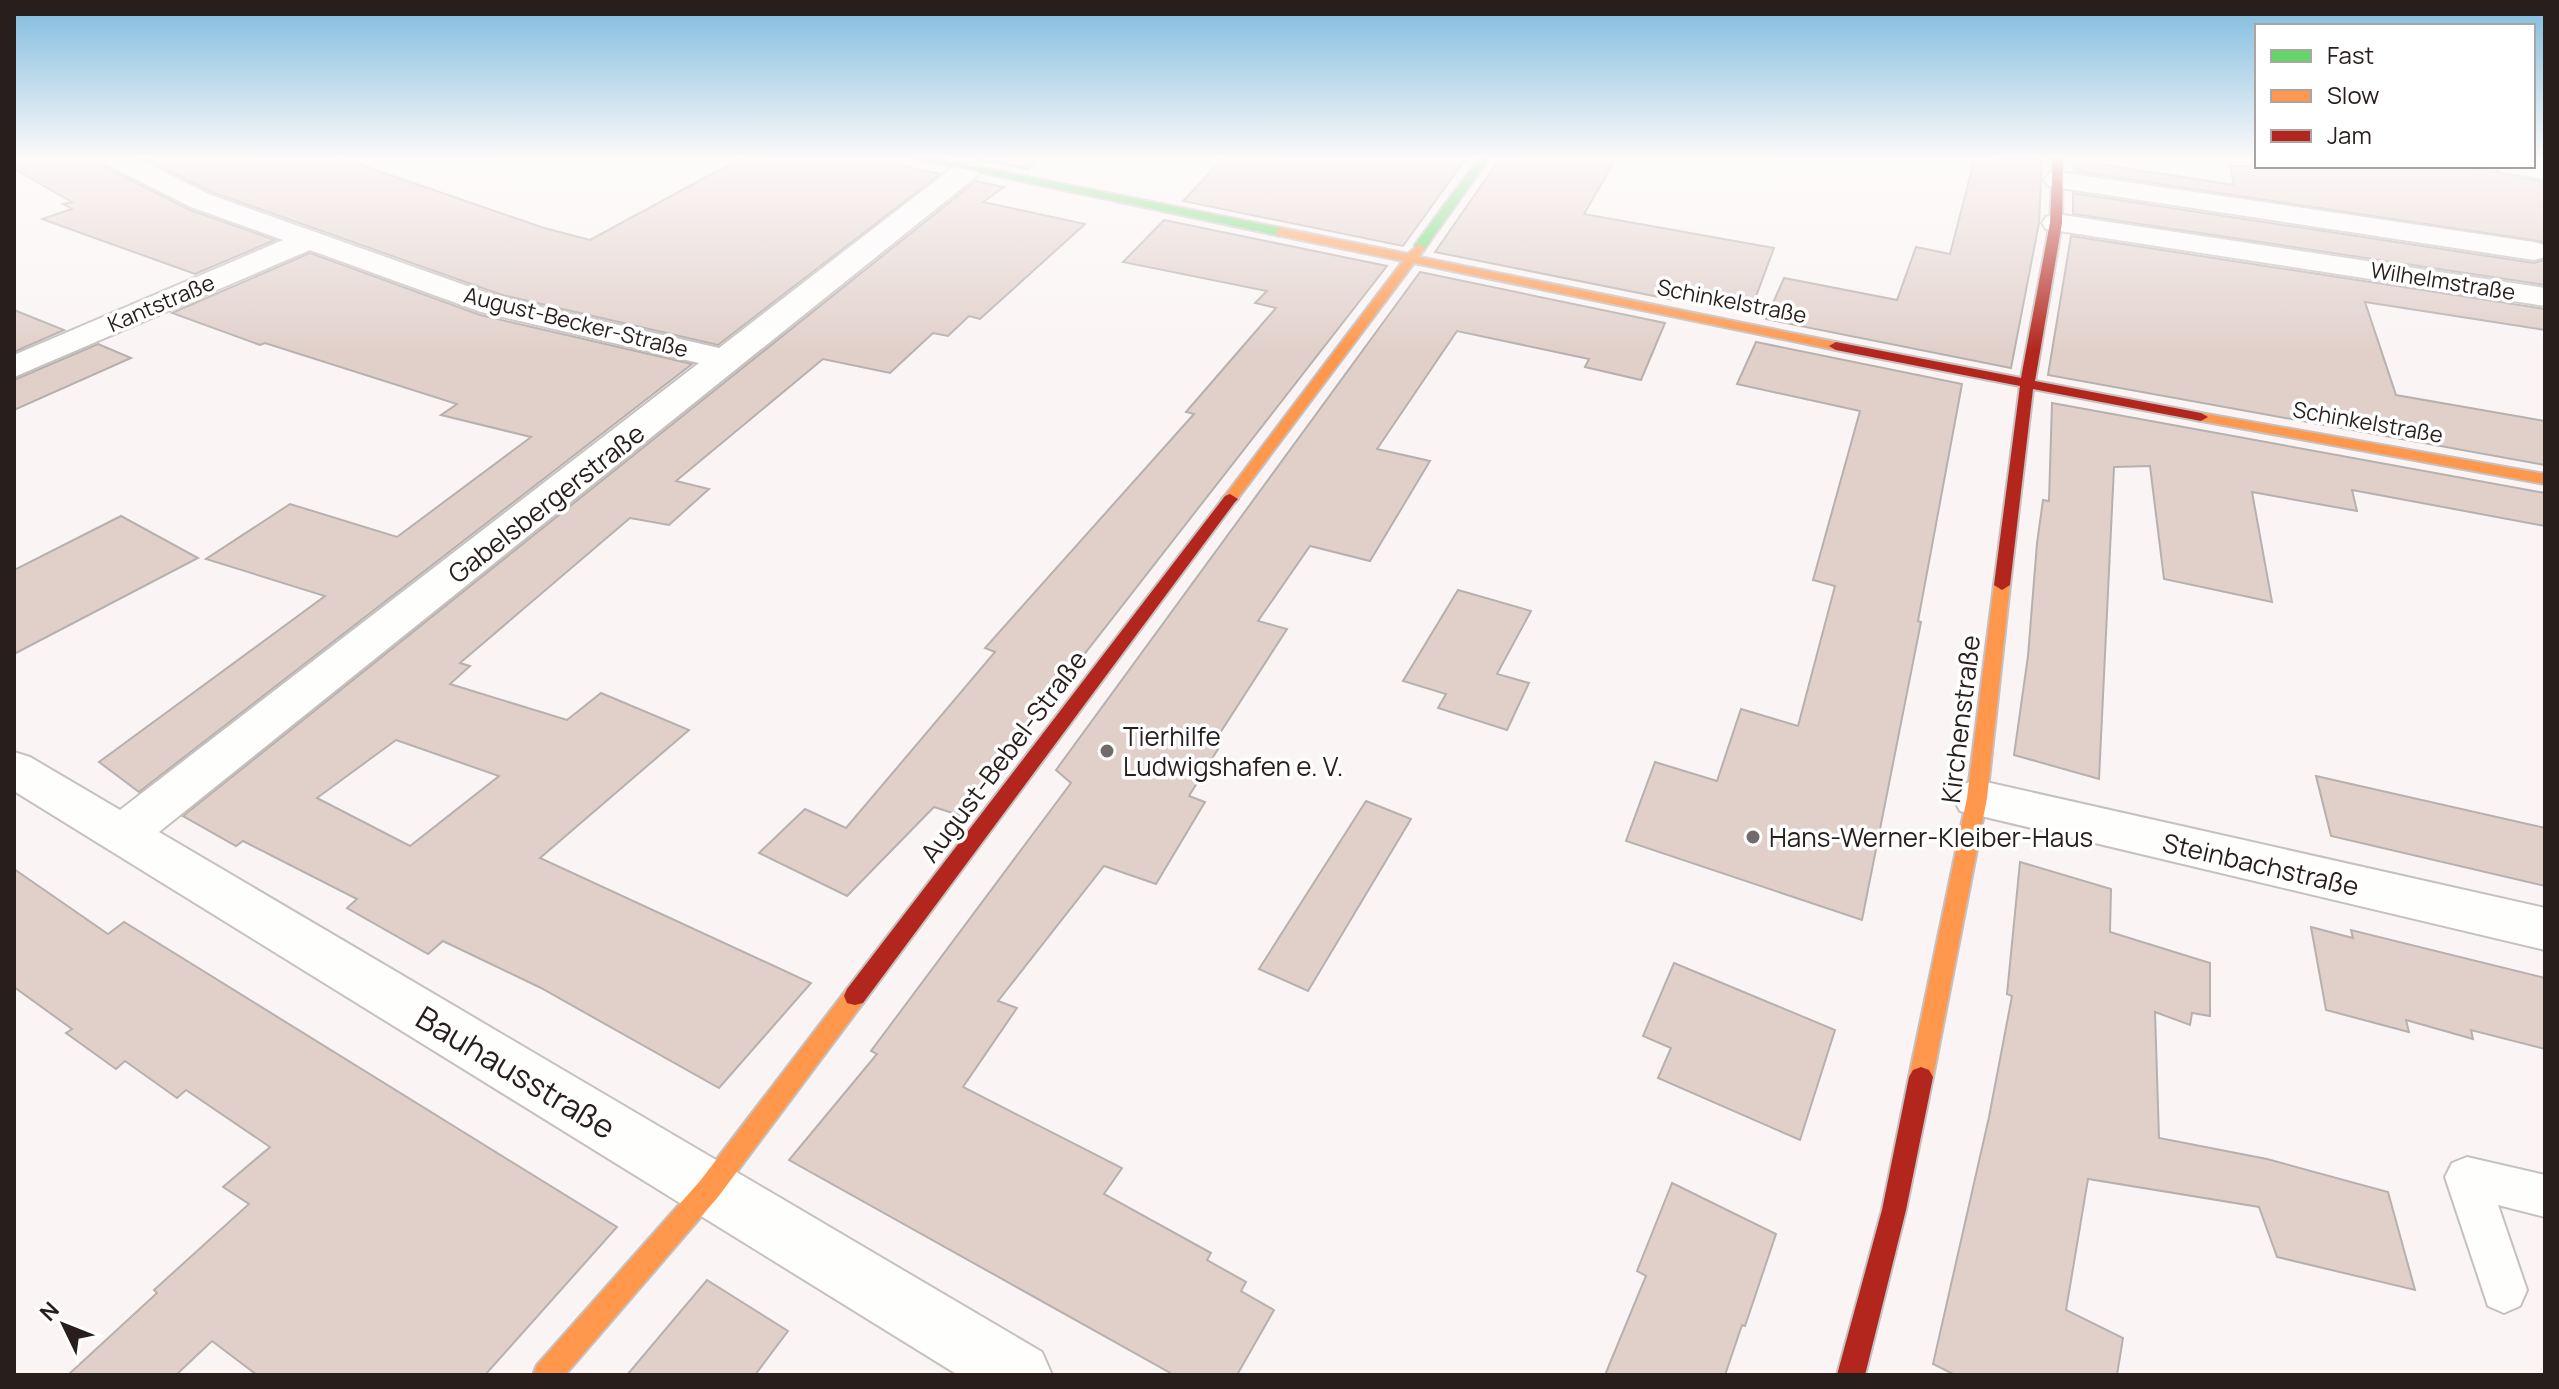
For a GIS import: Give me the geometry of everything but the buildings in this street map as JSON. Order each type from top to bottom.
[{"type":"street","name":"August-Becker-Straße","points":[[258,222],[492,305],[728,360]]},
{"type":"street","name":"Gabelsbergerstraße","points":[[122,835],[728,360],[882,222]]},
{"type":"street","name":"Schinkelstraße","points":[[1228,222],[2027,385],[2545,479]]},
{"type":"street","name":"August-Bebel-Straße","points":[[547,1375],[709,1189],[1438,222]]},
{"type":"street","points":[[2367,222],[2534,251]]},
{"type":"street","name":"Wilhelmstraße","points":[[2056,223],[2545,297]]},
{"type":"street","name":"Kirchenstraße","points":[[1851,1375],[1894,1210],[1977,798],[2027,385],[2056,223]]},
{"type":"street","name":"Kantstraße","points":[[14,367],[308,240]]},
{"type":"street","name":"Bauhausstraße","points":[[15,771],[1019,1375]]},
{"type":"street","name":"Steinbachstraße","points":[[1977,798],[2545,929]]},
{"type":"lane","points":[[2504,1290],[2467,1177],[2545,1196]]},
{"type":"traffic: fast","points":[[1231,222],[1281,232]]},
{"type":"traffic: fast","points":[[1419,248],[1438,222]]},
{"type":"traffic: slow","points":[[1281,232],[1836,346]]},
{"type":"traffic: slow","points":[[1230,499],[1419,248]]},
{"type":"traffic: slow","points":[[2201,417],[2545,479]]},
{"type":"traffic: slow","points":[[1921,1077],[1977,798],[2002,585]]},
{"type":"traffic: slow","points":[[547,1375],[709,1189],[855,996]]},
{"type":"traffic: jam","points":[[2002,585],[2025,397],[2056,222]]},
{"type":"traffic: jam","points":[[1836,346],[2201,417]]},
{"type":"traffic: jam","points":[[855,996],[1230,499]]},
{"type":"traffic: jam","points":[[1851,1375],[1894,1210],[1921,1077]]},
{"type":"place","name":"Tierhilfe Ludwigshafen e. V.","points":[[1107,751]]},
{"type":"place","name":"Hans-Werner-Kleiber-Haus","points":[[1753,837]]}]
